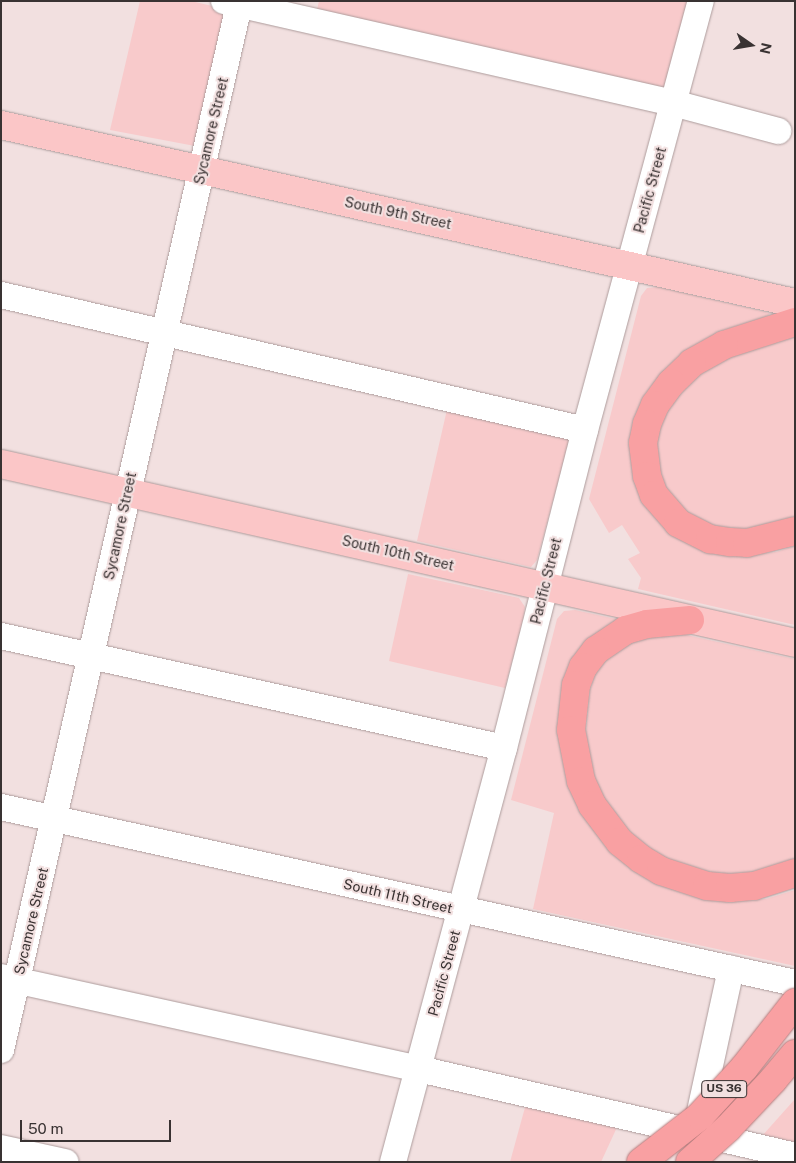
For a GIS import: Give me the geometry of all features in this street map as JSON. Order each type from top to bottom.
[{"type":"highway","points":[[795,322],[724,345],[692,363],[671,383],[655,405],[647,424],[643,443],[647,476],[654,495],[678,523],[710,539],[730,542],[747,543],[795,531]]},
{"type":"highway","points":[[690,620],[647,624],[626,630],[596,650],[583,667],[576,685],[571,730],[581,780],[592,805],[620,842],[640,859],[662,871],[707,886],[730,888],[754,886],[795,873]]},
{"type":"highway","name":"US 36","points":[[641,1162],[700,1116],[744,1068],[795,1003]]},
{"type":"highway","name":"US 36","points":[[690,1162],[728,1128],[795,1054]]},
{"type":"main road","name":"South 9th Street","points":[[1,125],[795,303]]},
{"type":"main road","name":"South 10th Street","points":[[1,464],[795,643]]},
{"type":"street","name":"Pacific Street","points":[[393,1162],[504,748],[585,430],[701,1]]},
{"type":"street","points":[[235,2],[673,103],[778,131]]},
{"type":"street","name":"Sycamore Street","points":[[1,1050],[9,978],[54,819],[92,657],[127,492],[202,170],[235,2]]},
{"type":"street","points":[[1,295],[585,430]]},
{"type":"street","points":[[1,636],[504,748]]},
{"type":"street","name":"South 11th Street","points":[[1,807],[795,983]]},
{"type":"street","points":[[690,1162],[731,969]]},
{"type":"street","points":[[9,978],[419,1069],[795,1156]]},
{"type":"street","points":[[1,1148],[65,1162]]},
{"type":"shaded area","points":[[140,1],[191,1],[229,10],[195,146],[110,130]]},
{"type":"shaded area","points":[[319,1],[692,1],[666,94],[316,14]]},
{"type":"shaded area","points":[[658,287],[770,313],[764,320],[655,387],[640,485],[735,555],[776,552],[795,546],[795,625],[638,589],[641,578],[628,559],[640,553],[622,525],[609,533],[589,499],[641,296],[647,288]]},
{"type":"shaded area","points":[[795,336],[795,522],[749,533],[707,529],[669,499],[658,473],[655,450],[659,428],[667,409],[685,385],[728,352]]},
{"type":"shaded area","points":[[448,405],[571,434],[537,560],[531,567],[417,541]]},
{"type":"shaded area","points":[[408,574],[519,598],[525,607],[523,620],[505,688],[389,661]]},
{"type":"shaded area","points":[[575,610],[625,621],[564,701],[595,830],[729,901],[766,899],[795,890],[795,966],[533,909],[554,813],[511,800],[557,619],[564,611]]},
{"type":"shaded area","points":[[682,634],[795,659],[795,865],[753,879],[686,871],[639,842],[617,818],[600,793],[589,762],[586,733],[590,690],[599,663],[635,637]]},
{"type":"shaded area","points":[[795,1099],[795,1144],[762,1136]]},
{"type":"shaded area","points":[[527,1100],[619,1123],[601,1162],[510,1162]]}]
